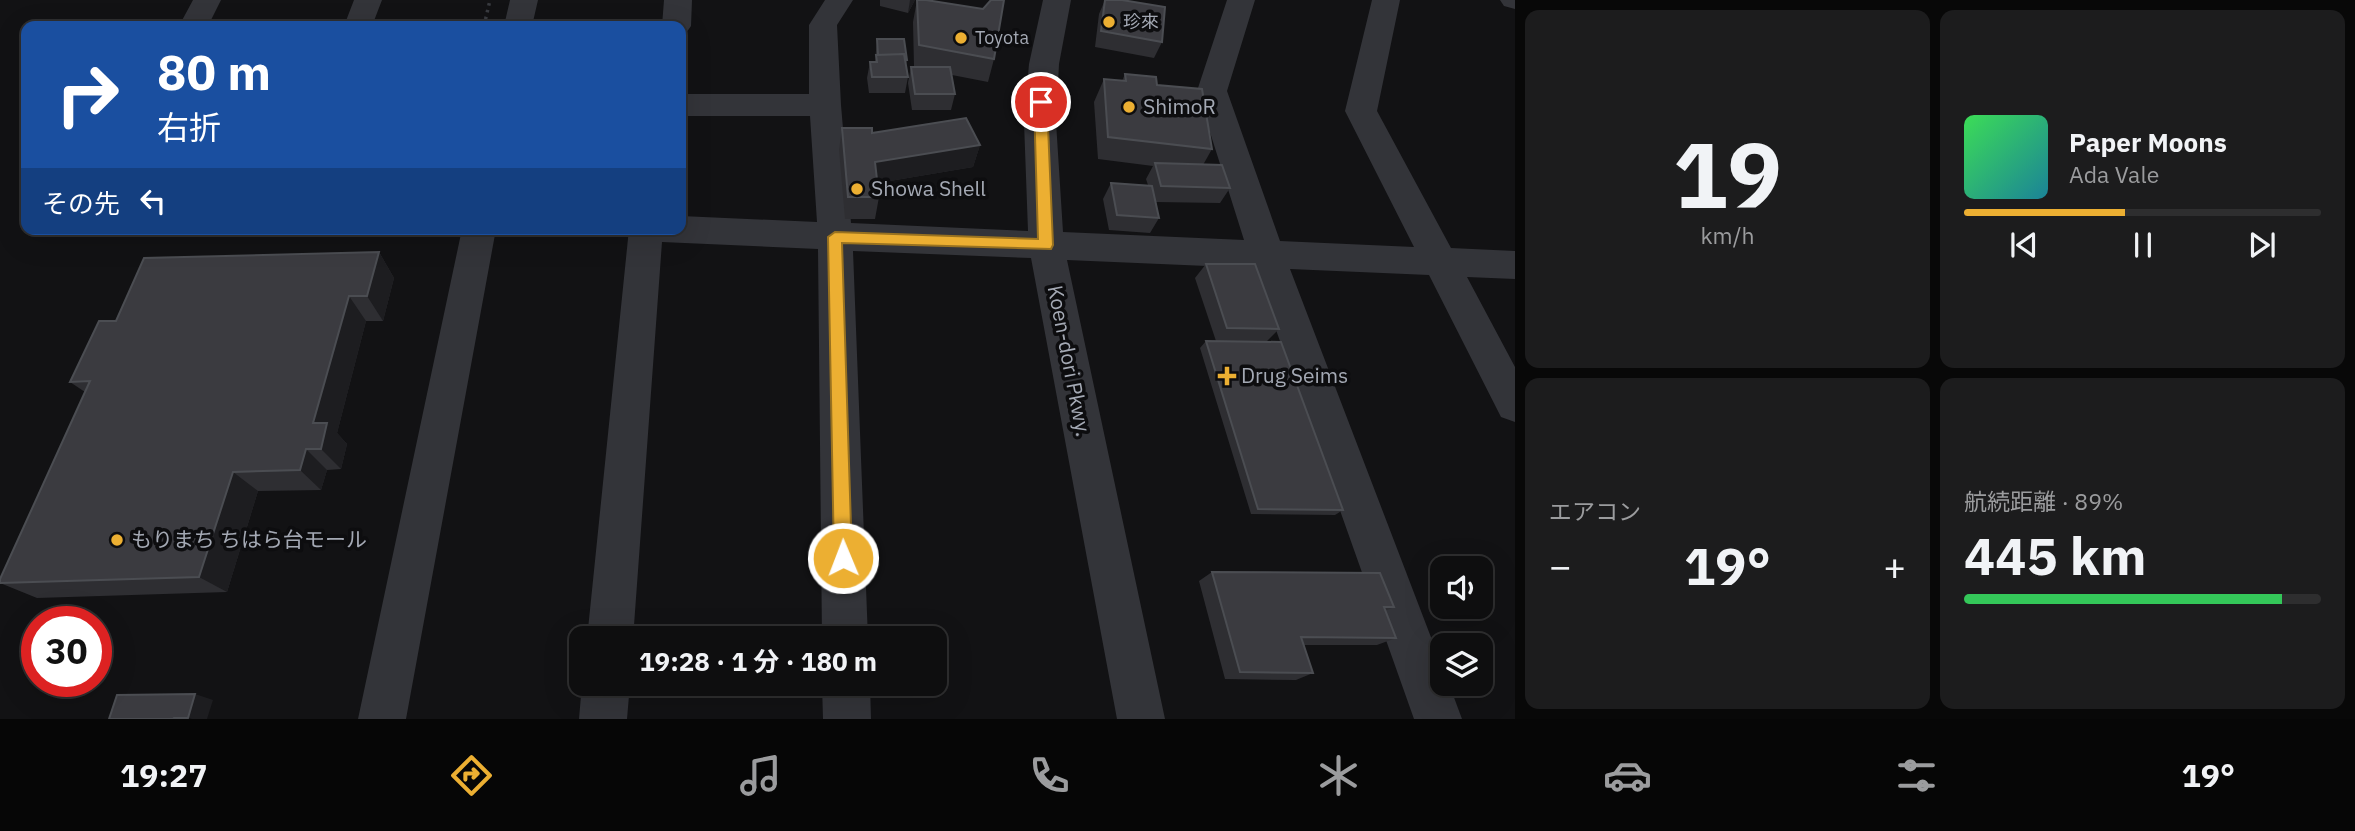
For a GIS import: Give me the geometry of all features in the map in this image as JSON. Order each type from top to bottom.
[{"type":"street","points":[[196,21],[207,0]]},
{"type":"street","points":[[360,21],[368,0]]},
{"type":"street","points":[[519,21],[524,0]]},
{"type":"street","points":[[676,21],[678,0]]},
{"type":"street","points":[[839,0],[823,25],[825,104],[835,237],[845,626]]},
{"type":"street","name":"Koen-dori Pkwy.","points":[[1057,0],[1044,64],[1040,122],[1046,245],[1141,719]]},
{"type":"street","points":[[1241,0],[1212,90],[1267,255],[1438,719]]},
{"type":"street","points":[[1386,0],[1361,111],[1515,405]]},
{"type":"street","points":[[686,105],[825,104]]},
{"type":"street","points":[[686,230],[1515,265]]},
{"type":"street","points":[[382,719],[477,235]]},
{"type":"street","points":[[611,626],[645,235]]},
{"type":"street","points":[[603,719],[605,696]]},
{"type":"street","points":[[846,696],[847,719]]},
{"type":"path","points":[[485,21],[490,0]]},
{"type":"building","points":[[917,0],[983,9],[991,0],[1004,0],[994,59],[919,45]]},
{"type":"building","points":[[1105,0],[1165,7],[1162,42],[1101,31]]},
{"type":"building","points":[[877,39],[904,39],[907,60],[904,54],[878,55]]},
{"type":"building","points":[[904,54],[908,77],[872,77],[870,62],[877,62],[876,55]]},
{"type":"building","points":[[911,67],[950,67],[955,94],[915,94]]},
{"type":"building","points":[[1125,74],[1156,77],[1157,85],[1202,89],[1212,149],[1108,137],[1104,79],[1126,81]]},
{"type":"building","points":[[966,118],[980,145],[875,162],[879,197],[848,197],[842,128],[872,128],[872,133]]},
{"type":"building","points":[[1155,163],[1222,165],[1230,188],[1161,186]]},
{"type":"building","points":[[1111,183],[1152,186],[1159,218],[1117,215]]},
{"type":"building","points":[[379,252],[367,296],[349,296],[313,423],[327,423],[321,449],[306,449],[300,470],[233,472],[199,577],[0,583],[90,381],[70,382],[99,321],[116,321],[144,258]]},
{"type":"building","points":[[1206,264],[1255,264],[1279,329],[1227,328]]},
{"type":"building","points":[[1206,341],[1281,342],[1343,510],[1258,509]]},
{"type":"building","points":[[1212,572],[1380,573],[1394,607],[1384,607],[1396,638],[1301,637],[1313,673],[1240,672]]},
{"type":"building","points":[[195,694],[188,718],[109,719],[117,695]]},
{"type":"place","name":"珍來","points":[[1109,22]]},
{"type":"place","name":"Toyota","points":[[961,38]]},
{"type":"place","name":"ShimoR","points":[[1129,107]]},
{"type":"place","name":"Showa Shell","points":[[857,189]]},
{"type":"place","name":"Drug Seims","points":[[1227,376]]},
{"type":"place","name":"もりまち ちはら台モール","points":[[117,540]]},
{"type":"route","points":[[843,558],[835,237],[1046,245],[1041,102]]}]
